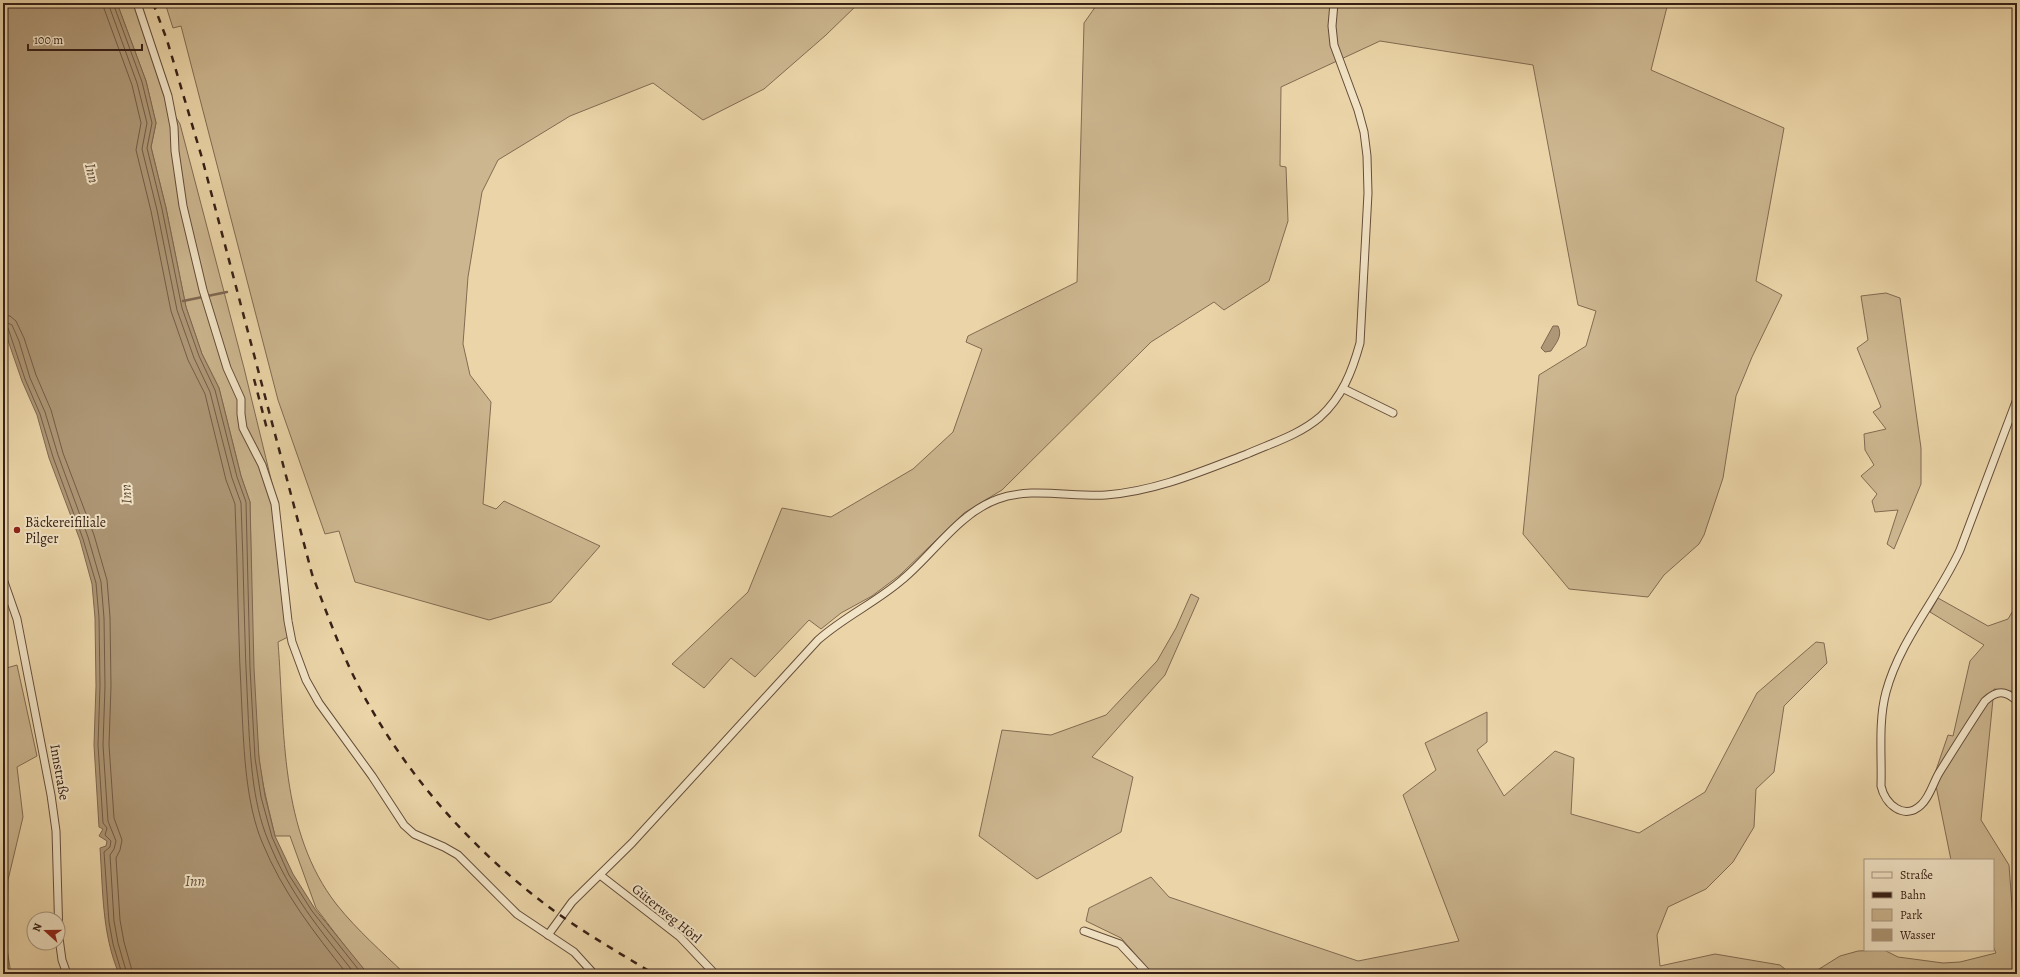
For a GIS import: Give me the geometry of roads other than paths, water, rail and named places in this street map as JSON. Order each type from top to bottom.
[{"type":"street","points":[[137,3],[168,96],[174,127],[175,151],[183,206],[203,290],[227,368],[241,399],[243,428],[262,465],[275,504],[289,628],[292,642],[306,680],[319,703],[372,776],[404,825],[414,834],[458,855],[517,914],[574,952],[594,974]]},
{"type":"street","points":[[548,935],[572,902],[638,837],[818,640],[845,618],[874,601],[903,579],[967,517],[985,505],[1007,495],[1106,495],[1134,492],[1162,486],[1292,435],[1320,417],[1344,389],[1355,362],[1360,343],[1368,193],[1364,132],[1358,110],[1334,45],[1332,26],[1334,3]]},
{"type":"street","points":[[1344,389],[1393,413]]},
{"type":"street","points":[[2017,399],[1960,550],[1949,573],[1913,632],[1886,692],[1882,719],[1881,786],[1883,796],[1889,804],[1902,811],[1920,806],[1925,801],[1938,775],[1985,701],[1993,694],[1999,692],[2006,694],[2017,701]]},
{"type":"street","name":"Innstraße","points":[[3,579],[16,619],[52,795],[56,831],[59,938],[62,960],[67,974]]},
{"type":"street","name":"Güterweg Hörl","points":[[600,875],[680,937],[715,974]]},
{"type":"street","points":[[1084,931],[1120,944],[1148,974]]},
{"type":"water","name":"Inn","points":[[3,3],[117,3],[146,81],[156,123],[151,147],[166,208],[186,307],[202,354],[219,388],[241,476],[250,502],[254,668],[259,758],[265,796],[275,836],[293,874],[315,909],[368,974],[119,974],[113,959],[104,912],[100,848],[106,846],[107,841],[99,836],[103,829],[99,827],[94,745],[96,686],[95,618],[92,584],[80,540],[49,458],[37,415],[22,381],[3,326]]},
{"type":"water","points":[[1553,326],[1558,326],[1560,333],[1557,342],[1551,351],[1545,352],[1541,348]]},
{"type":"waterway","points":[[183,301],[227,292]]},
{"type":"railway","points":[[153,3],[167,40],[202,158],[312,574],[352,674],[387,735],[407,764],[452,819],[476,844],[502,869],[557,913],[654,974]]},
{"type":"railway","points":[[254,379],[268,433]]},
{"type":"place","name":"Bäckereifiliale Pilger","points":[[17,530]]}]
